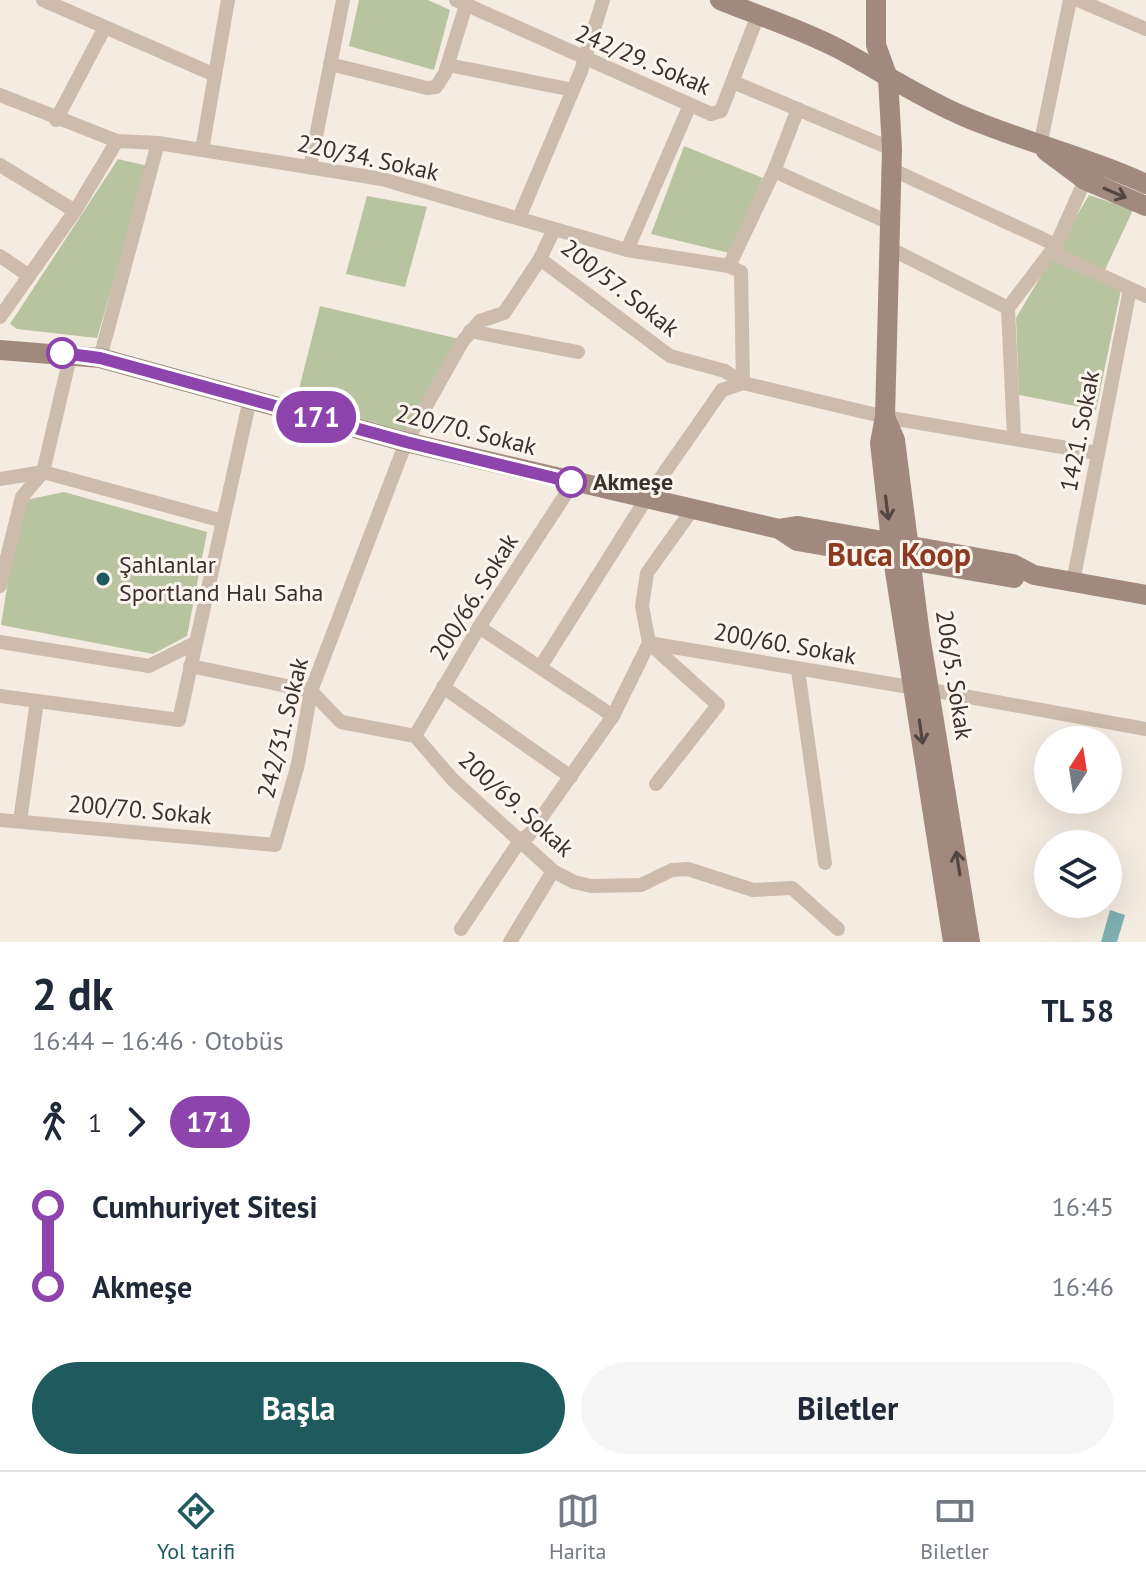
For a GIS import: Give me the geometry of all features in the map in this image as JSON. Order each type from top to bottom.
[{"type":"main road","points":[[720,0],[837,48],[965,117],[1040,146],[1093,159],[1146,184]]},
{"type":"main road","name":"206/5. Sokak","points":[[876,0],[876,45],[888,78],[892,159],[885,417],[880,443],[967,941]]},
{"type":"main road","points":[[1040,146],[1085,180],[1146,206]]},
{"type":"main road","name":"220/70. Sokak","points":[[0,350],[71,353],[100,358],[406,442],[692,510],[779,529],[798,526],[1015,578],[1034,575],[1146,595]]},
{"type":"street","points":[[43,0],[215,75]]},
{"type":"street","points":[[310,167],[343,0]]},
{"type":"street","points":[[519,218],[585,60],[603,0]]},
{"type":"street","points":[[1040,146],[1070,0]]},
{"type":"street","points":[[1078,0],[1146,29]]},
{"type":"street","points":[[202,150],[215,75],[222,2]]},
{"type":"street","points":[[330,64],[431,89],[441,82],[448,65],[461,2]]},
{"type":"street","name":"242/29. Sokak","points":[[461,2],[711,114],[721,111],[758,15]]},
{"type":"street","points":[[56,120],[104,29]]},
{"type":"street","points":[[448,65],[573,90]]},
{"type":"street","points":[[733,82],[798,109],[1146,296]]},
{"type":"street","name":"220/34. Sokak","points":[[0,95],[56,120],[117,141],[158,143],[382,179],[627,250],[729,266]]},
{"type":"street","points":[[627,250],[690,105]]},
{"type":"street","points":[[541,666],[646,499],[722,390],[743,383],[741,272],[729,266],[774,171],[798,109]]},
{"type":"street","points":[[0,317],[75,211],[117,141]]},
{"type":"street","points":[[100,358],[158,143]]},
{"type":"street","points":[[0,165],[75,211]]},
{"type":"street","points":[[774,171],[890,223]]},
{"type":"street","points":[[1014,437],[1008,308],[1054,248],[1085,180]]},
{"type":"street","name":"200/57. Sokak","points":[[554,229],[540,259],[670,356],[725,371],[743,383],[885,417],[1097,453]]},
{"type":"street","points":[[889,248],[1008,308]]},
{"type":"street","points":[[0,256],[28,275]]},
{"type":"street","points":[[470,331],[480,321],[504,313],[540,259]]},
{"type":"street","name":"1421. Sokak","points":[[1073,582],[1130,289]]},
{"type":"street","points":[[470,331],[578,352]]},
{"type":"street","name":"242/31. Sokak","points":[[275,845],[298,764],[311,691],[406,442],[470,331]]},
{"type":"street","points":[[0,586],[22,497],[43,472],[71,353]]},
{"type":"street","points":[[0,696],[179,720],[250,399]]},
{"type":"street","points":[[0,479],[43,472],[223,521]]},
{"type":"street","name":"200/66. Sokak","points":[[415,736],[479,627],[573,483]]},
{"type":"street","points":[[461,929],[521,839],[529,835],[613,716],[649,643],[642,606],[647,573],[692,510]]},
{"type":"street","points":[[479,627],[613,716]]},
{"type":"street","points":[[0,642],[149,666],[195,643]]},
{"type":"street","points":[[649,643],[718,705],[656,784]]},
{"type":"street","name":"200/60. Sokak","points":[[649,643],[1146,729]]},
{"type":"street","points":[[190,666],[311,691],[341,722],[415,736]]},
{"type":"street","points":[[798,670],[825,863]]},
{"type":"street","points":[[443,687],[571,777]]},
{"type":"street","points":[[20,821],[37,701]]},
{"type":"street","name":"200/69. Sokak","points":[[415,736],[453,780],[553,871],[591,886],[641,885],[672,870],[688,869],[753,890],[792,888],[838,929]]},
{"type":"street","name":"200/70. Sokak","points":[[0,820],[275,845]]},
{"type":"street","points":[[510,942],[553,871]]},
{"type":"green space","points":[[359,0],[428,0],[450,10],[434,70],[349,46]]},
{"type":"green space","points":[[684,146],[763,178],[729,253],[651,234]]},
{"type":"green space","points":[[118,159],[148,166],[97,338],[17,329],[10,324]]},
{"type":"green space","points":[[1089,195],[1133,210],[1104,272],[1123,280],[1096,410],[1019,395],[1016,318]]},
{"type":"green space","points":[[367,196],[427,207],[405,287],[346,274]]},
{"type":"green space","points":[[320,306],[459,339],[405,431],[309,406],[299,389]]},
{"type":"green space","name":"Şahlanlar Sportland Halı Saha","points":[[64,492],[207,532],[187,636],[153,654],[1,625],[21,501]]},
{"type":"water","points":[[1122,914],[1125,915],[1117,942],[1101,942],[1108,918],[1122,918]]},
{"type":"bus line","name":"171","points":[[62,353],[100,358],[406,442],[571,482]]},
{"type":"place","name":"Akmeşe","points":[[571,482]]},
{"type":"place","name":"Şahlanlar Sportland Halı Saha","points":[[103,579]]},
{"type":"district","name":"Buca Koop","points":[[899,555]]}]
